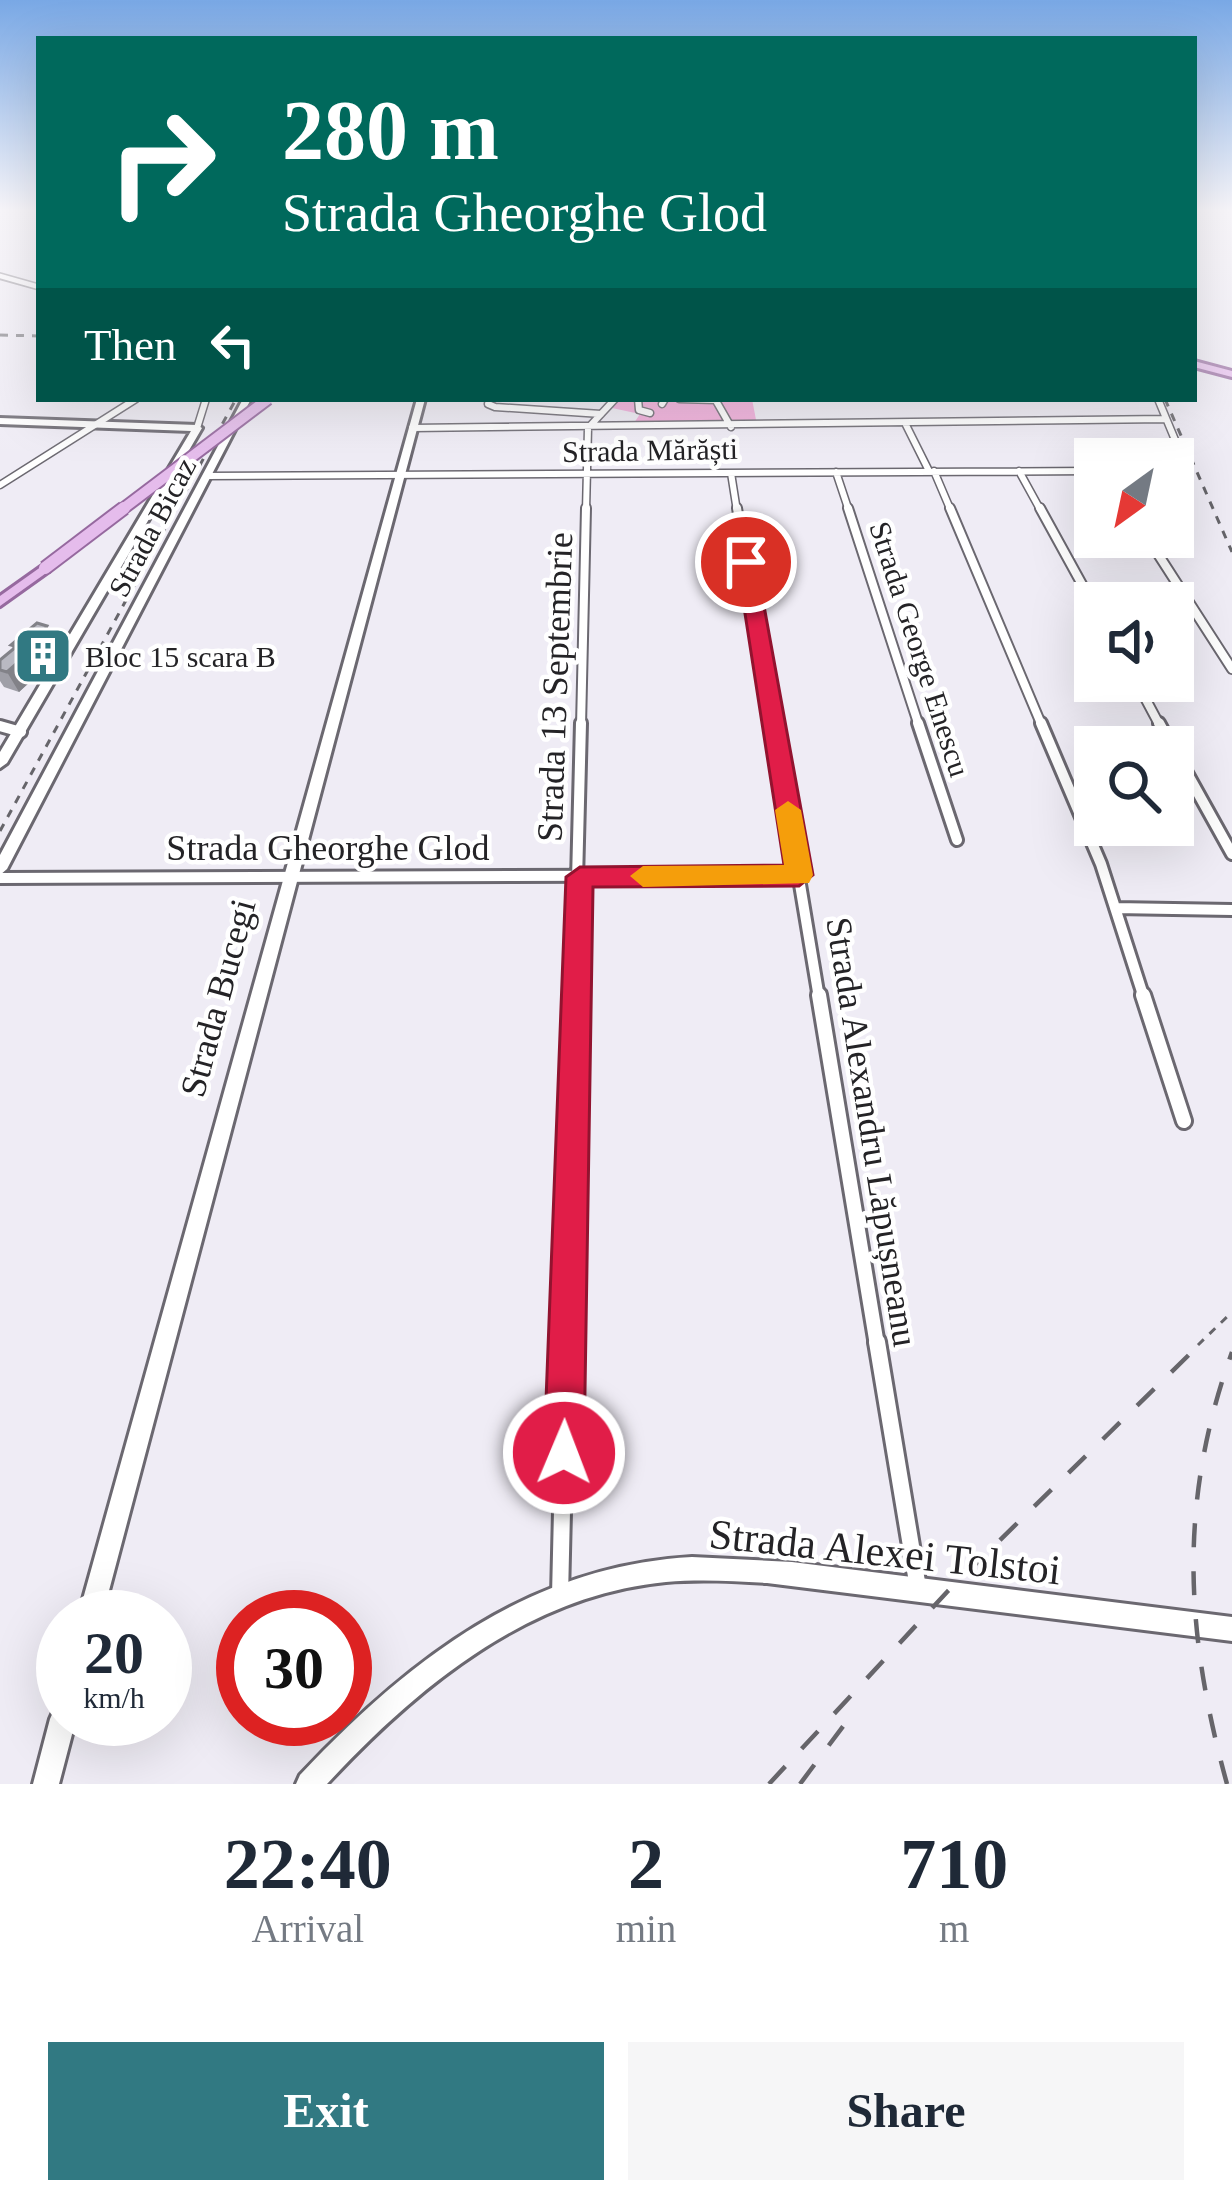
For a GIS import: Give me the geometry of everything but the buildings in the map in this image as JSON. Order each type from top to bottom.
[{"type":"main road","points":[[1197,365],[1232,374]]},
{"type":"main road","points":[[0,602],[264,402]]},
{"type":"street","points":[[0,485],[131,402]]},
{"type":"street","points":[[0,763],[197,428],[205,402]]},
{"type":"street","name":"Strada Bicaz","points":[[0,869],[245,402]]},
{"type":"street","name":"Strada Bucegi","points":[[97,1590],[420,402]]},
{"type":"street","points":[[489,402],[495,407],[601,414]]},
{"type":"street","points":[[588,428],[612,402]]},
{"type":"street","points":[[638,402],[639,410],[650,412]]},
{"type":"street","points":[[717,402],[731,427]]},
{"type":"street","points":[[1159,402],[1175,438]]},
{"type":"street","points":[[412,428],[1166,418]]},
{"type":"street","points":[[0,421],[197,428]]},
{"type":"street","points":[[906,425],[931,471],[1102,864],[1184,1121]]},
{"type":"street","name":"Strada 13 Septembrie","points":[[560,1596],[588,428]]},
{"type":"street","points":[[1019,471],[1081,582]]},
{"type":"street","name":"Strada Mărăști","points":[[206,476],[1074,471]]},
{"type":"street","name":"Strada George Enescu","points":[[836,472],[957,840]]},
{"type":"street","name":"Strada Alexandru Lăpușneanu","points":[[731,473],[918,1588]]},
{"type":"street","points":[[1161,558],[1232,669]]},
{"type":"street","points":[[0,726],[21,732]]},
{"type":"street","points":[[1194,786],[1232,854]]},
{"type":"street","name":"Strada Gheorghe Glod","points":[[0,878],[799,875]]},
{"type":"street","points":[[1115,908],[1232,910]]},
{"type":"street","name":"Strada Alexei Tolstoi","points":[[309,1784],[395,1698],[454,1652],[506,1619],[560,1596],[641,1573],[733,1568],[1232,1629]]},
{"type":"street","points":[[46,1784],[56,1746]]},
{"type":"shaded area","points":[[617,402],[753,402],[757,425],[632,426],[640,414],[612,408]]},
{"type":"railway","points":[[0,335],[36,336]]},
{"type":"railway","points":[[0,831],[234,402]]},
{"type":"railway","points":[[1166,402],[1232,552]]},
{"type":"railway","points":[[1198,1345],[1232,1312]]},
{"type":"railway","points":[[769,1784],[947,1592],[1202,1342]]},
{"type":"railway","points":[[1227,1784],[1202,1673],[1194,1567],[1203,1461],[1232,1352]]},
{"type":"railway","points":[[800,1784],[844,1725]]},
{"type":"slow traffic","points":[[643,876],[799,875],[788,810]]},
{"type":"place","name":"Bloc 15 scara B","points":[[43,656]]},
{"type":"route","points":[[564,1453],[580,877],[799,875],[746,562]]}]
